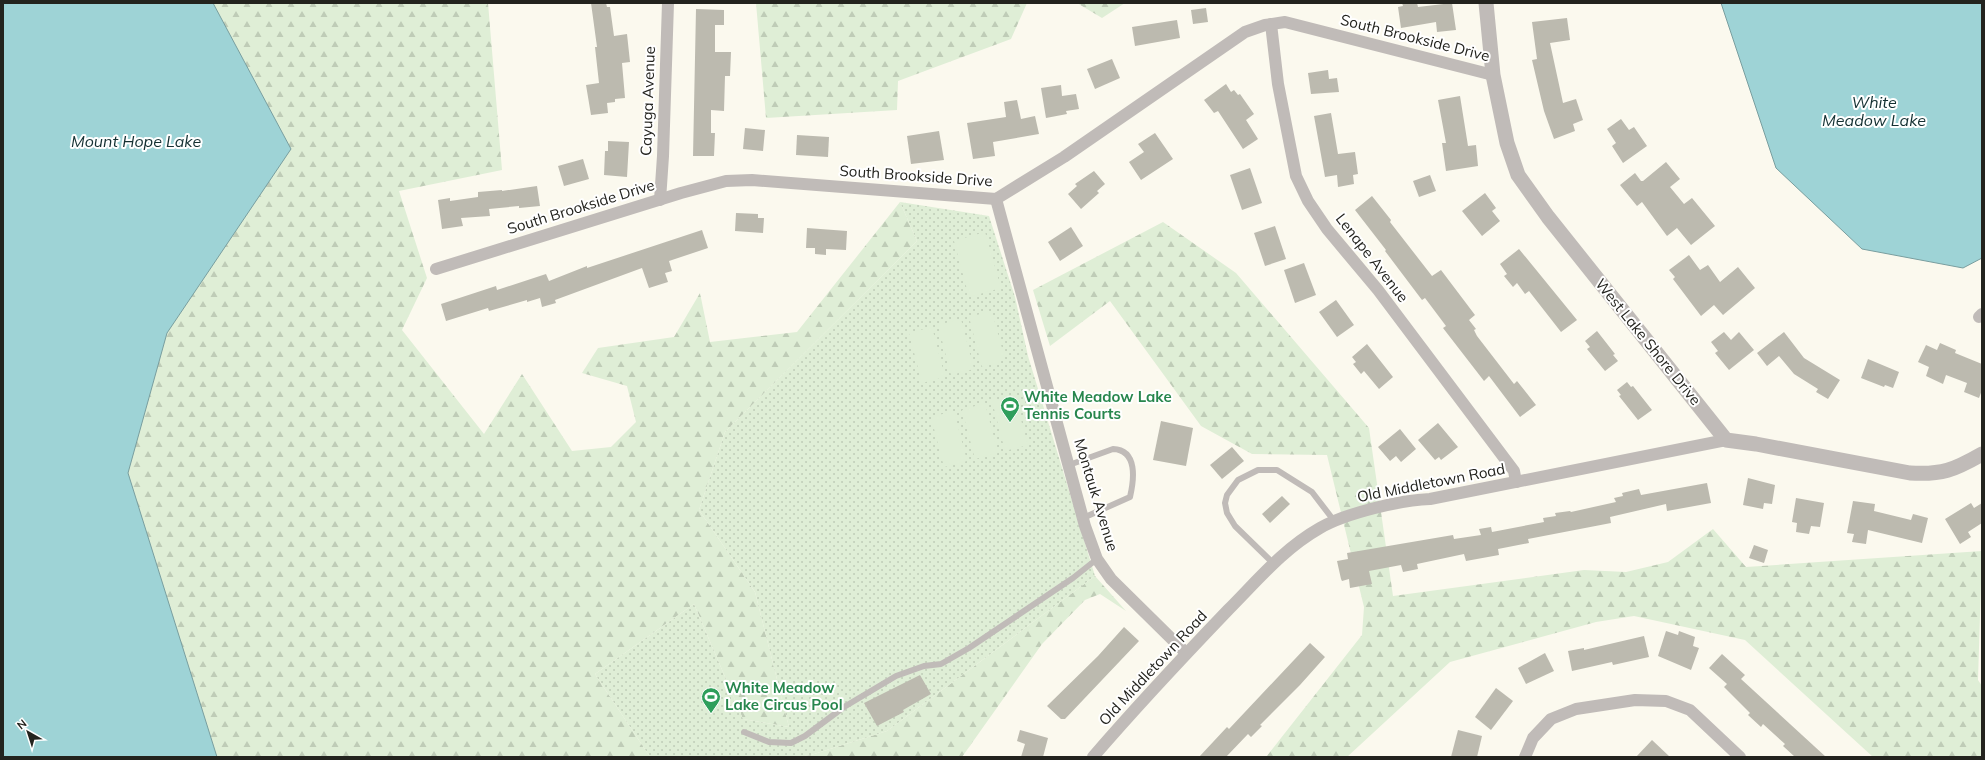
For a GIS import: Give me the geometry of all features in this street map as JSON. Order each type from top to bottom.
[{"type":"street","name":"Cayuga Avenue","points":[[660,200],[663,156],[668,3]]},
{"type":"street","name":"West Lake Shore Drive","points":[[1486,3],[1493,75],[1507,143],[1518,175],[1548,217],[1726,440]]},
{"type":"street","name":"South Brookside Drive","points":[[436,269],[726,181],[752,180],[996,199],[1064,157],[1245,32],[1272,24],[1285,22],[1493,75]]},
{"type":"street","name":"Lenape Avenue","points":[[1272,24],[1278,84],[1296,176],[1308,201],[1327,229],[1406,327],[1514,471],[1516,482]]},
{"type":"street","name":"Montauk Avenue","points":[[996,199],[1083,518],[1096,559],[1111,579],[1186,653]]},
{"type":"street","name":"Old Middletown Road","points":[[1093,757],[1186,653],[1273,563],[1321,527],[1354,514],[1417,500],[1430,499],[1726,440]]},
{"type":"street","points":[[1726,440],[1764,445],[1910,473],[1931,474],[1944,472],[1958,468],[1982,454]]},
{"type":"street","points":[[1525,757],[1533,738],[1551,719],[1576,709],[1635,700],[1666,701],[1690,710],[1740,757]]},
{"type":"lane","points":[[1069,465],[1113,449],[1121,449],[1129,456],[1134,478],[1130,497],[1083,518]]},
{"type":"lane","points":[[1273,563],[1236,526],[1226,513],[1225,503],[1227,495],[1238,480],[1258,470],[1277,470],[1312,492],[1336,522]]},
{"type":"lane","points":[[744,732],[769,742],[791,743],[805,736],[844,707],[896,676],[924,666],[941,664],[957,655],[1034,605],[1096,559]]},
{"type":"green space","points":[[3,3],[488,3],[502,170],[399,191],[427,278],[402,330],[484,434],[522,374],[572,451],[611,447],[636,422],[627,386],[582,373],[598,348],[674,337],[700,293],[710,342],[797,332],[900,202],[917,241],[725,432],[699,510],[755,592],[789,727],[743,719],[694,604],[595,674],[650,757],[3,757]]},
{"type":"green space","points":[[756,3],[1027,3],[1011,39],[898,81],[897,110],[766,118]]},
{"type":"green space","points":[[1077,3],[1125,3],[1102,18]]},
{"type":"green space","points":[[900,202],[989,216],[1015,297],[1028,356],[1095,576],[887,731],[811,755],[798,757],[650,757],[595,674],[694,604],[743,719],[789,727],[755,592],[699,510],[725,432],[917,241]]},
{"type":"green space","points":[[1163,222],[1236,273],[1369,428],[1393,596],[1584,570],[1626,572],[1668,562],[1713,529],[1746,567],[1982,551],[1978,680],[1982,686],[1982,757],[1873,757],[1745,640],[1634,616],[1596,622],[1450,662],[1347,757],[1266,757],[1362,635],[1364,607],[1327,455],[1252,454],[1201,426],[1110,301],[1050,346],[1033,290]]},
{"type":"green space","points":[[985,232],[1001,288],[969,297],[954,241]]},
{"type":"green space","name":"White Meadow Lake Tennis Courts","points":[[992,311],[1005,360],[982,367],[969,317]]},
{"type":"green space","points":[[961,319],[974,369],[951,375],[938,325]]},
{"type":"green space","points":[[932,327],[945,377],[922,383],[909,333]]},
{"type":"green space","name":"White Meadow Lake Tennis Courts","points":[[1014,395],[1028,445],[1005,451],[992,401]]},
{"type":"green space","name":"White Meadow Lake Tennis Courts","points":[[985,403],[998,453],[975,459],[962,410]]},
{"type":"green space","points":[[954,411],[967,461],[944,467],[931,417]]},
{"type":"green space","points":[[1095,576],[1126,611],[1100,594],[1085,600],[1042,644],[962,757],[798,757],[811,755],[887,731]]},
{"type":"water","name":"Mount Hope Lake","points":[[3,3],[213,3],[291,149],[167,333],[128,473],[217,757],[3,757]]},
{"type":"water","name":"White Meadow Lake","points":[[1721,3],[1982,3],[1982,258],[1963,268],[1862,249],[1776,168]]},
{"type":"building","points":[[591,3],[606,3],[607,7],[610,7],[614,36],[627,34],[630,62],[622,63],[625,98],[615,99],[615,102],[607,103],[608,113],[591,115],[586,85],[599,83],[595,47],[597,47]]},
{"type":"building","points":[[1402,3],[1417,3],[1418,7],[1452,3],[1456,30],[1437,32],[1436,22],[1401,28],[1398,7],[1403,6]]},
{"type":"building","points":[[1206,8],[1208,22],[1193,24],[1191,10]]},
{"type":"building","points":[[696,9],[724,10],[724,25],[715,25],[715,52],[731,52],[730,76],[725,76],[724,111],[711,110],[711,133],[715,133],[714,156],[693,156]]},
{"type":"building","points":[[1567,18],[1570,40],[1550,43],[1563,103],[1576,99],[1583,120],[1573,124],[1575,131],[1554,139],[1544,111],[1532,60],[1537,59],[1532,22]]},
{"type":"building","points":[[1177,20],[1180,38],[1135,46],[1132,27]]},
{"type":"building","points":[[1112,59],[1120,78],[1095,89],[1087,69]]},
{"type":"building","points":[[1328,70],[1329,79],[1337,78],[1339,92],[1311,94],[1308,73]]},
{"type":"building","points":[[1226,84],[1231,92],[1234,90],[1238,95],[1240,94],[1254,114],[1246,120],[1258,139],[1243,149],[1218,111],[1214,113],[1204,100]]},
{"type":"building","points":[[1061,85],[1062,96],[1076,94],[1079,109],[1066,111],[1067,114],[1046,118],[1041,88]]},
{"type":"building","points":[[1460,96],[1468,146],[1476,145],[1478,166],[1446,171],[1442,143],[1446,143],[1438,100]]},
{"type":"building","points":[[1017,100],[1021,119],[1035,116],[1039,134],[993,142],[995,156],[973,159],[967,123],[1006,117],[1004,102]]},
{"type":"building","points":[[1331,113],[1338,154],[1355,152],[1358,174],[1353,175],[1354,184],[1338,187],[1337,175],[1325,177],[1314,116]]},
{"type":"building","points":[[1621,119],[1629,130],[1634,127],[1647,146],[1623,163],[1612,146],[1616,143],[1607,129]]},
{"type":"building","points":[[745,128],[765,130],[763,151],[743,149]]},
{"type":"building","points":[[939,131],[944,160],[911,164],[907,136]]},
{"type":"building","points":[[1155,133],[1173,159],[1141,180],[1129,162],[1144,152],[1138,144]]},
{"type":"building","points":[[797,135],[829,137],[828,157],[796,155]]},
{"type":"building","points":[[608,141],[629,142],[627,177],[604,175],[605,151],[608,151]]},
{"type":"building","points":[[583,159],[589,179],[564,186],[558,166]]},
{"type":"building","points":[[1666,162],[1680,179],[1670,187],[1684,204],[1692,198],[1715,226],[1691,245],[1677,228],[1667,236],[1642,202],[1637,206],[1620,185],[1635,173],[1641,181],[1643,181]]},
{"type":"building","points":[[1250,168],[1262,203],[1242,210],[1230,175]]},
{"type":"building","points":[[1094,171],[1105,184],[1097,191],[1099,193],[1081,209],[1068,194],[1077,186],[1075,184]]},
{"type":"building","points":[[1430,175],[1436,191],[1419,197],[1413,181]]},
{"type":"building","points":[[537,186],[540,206],[519,208],[519,206],[489,209],[490,216],[461,218],[463,226],[442,229],[438,200],[450,198],[450,201],[478,197],[478,192],[502,191]]},
{"type":"building","points":[[1485,193],[1496,208],[1492,211],[1500,221],[1482,236],[1462,211]]},
{"type":"building","points":[[1372,196],[1432,276],[1441,270],[1475,315],[1469,320],[1476,329],[1474,330],[1477,336],[1514,384],[1517,381],[1536,405],[1520,417],[1489,376],[1484,381],[1443,328],[1446,326],[1425,298],[1422,300],[1355,210]]},
{"type":"building","points":[[736,213],[758,214],[758,218],[764,218],[763,233],[735,231]]},
{"type":"building","points":[[1275,226],[1286,259],[1265,266],[1254,233]]},
{"type":"building","points":[[1071,227],[1083,246],[1060,261],[1048,242]]},
{"type":"building","points":[[807,228],[847,231],[846,250],[826,249],[826,255],[815,254],[815,248],[806,248]]},
{"type":"building","points":[[702,230],[708,248],[669,261],[672,271],[665,273],[668,282],[649,288],[642,268],[555,300],[556,303],[542,307],[540,298],[527,302],[527,300],[489,311],[488,308],[446,321],[441,304],[496,286],[497,290],[546,274],[549,281],[587,266],[587,268]]},
{"type":"building","points":[[1519,249],[1577,320],[1561,332],[1529,291],[1525,294],[1517,283],[1513,287],[1504,276],[1507,274],[1500,264]]},
{"type":"building","points":[[1689,255],[1700,270],[1708,265],[1720,282],[1738,267],[1755,288],[1723,315],[1714,305],[1701,316],[1673,279],[1675,277],[1669,270]]},
{"type":"building","points":[[1304,263],[1316,295],[1295,303],[1284,270]]},
{"type":"building","points":[[1336,300],[1354,325],[1337,337],[1319,312]]},
{"type":"building","points":[[1597,331],[1615,354],[1613,355],[1618,361],[1605,371],[1587,349],[1590,347],[1585,341]]},
{"type":"building","points":[[1724,332],[1731,340],[1739,332],[1754,350],[1729,370],[1715,353],[1718,351],[1711,342]]},
{"type":"building","points":[[1784,332],[1804,358],[1840,380],[1828,399],[1816,392],[1818,389],[1794,374],[1779,356],[1767,366],[1757,353]]},
{"type":"building","points":[[1940,343],[1956,350],[1955,353],[1982,364],[1982,390],[1979,398],[1964,392],[1967,383],[1946,375],[1943,384],[1926,376],[1929,367],[1918,362],[1926,345],[1937,350]]},
{"type":"building","points":[[1367,344],[1393,377],[1379,389],[1364,371],[1361,374],[1353,364],[1356,362],[1352,357]]},
{"type":"building","points":[[1868,359],[1899,372],[1893,388],[1885,385],[1884,387],[1861,378]]},
{"type":"building","points":[[1627,382],[1631,387],[1633,386],[1652,410],[1638,420],[1619,396],[1621,395],[1617,390]]},
{"type":"building","points":[[1161,421],[1193,428],[1186,466],[1153,460]]},
{"type":"building","points":[[1438,423],[1458,447],[1441,460],[1439,457],[1435,460],[1418,440]]},
{"type":"building","points":[[1400,429],[1416,449],[1401,462],[1396,456],[1390,461],[1378,447]]},
{"type":"building","points":[[1232,447],[1244,461],[1222,479],[1210,465]]},
{"type":"building","points":[[1748,478],[1775,485],[1772,504],[1764,503],[1763,509],[1743,505]]},
{"type":"building","points":[[1707,483],[1711,503],[1667,511],[1666,504],[1610,517],[1611,523],[1528,539],[1529,543],[1498,549],[1499,555],[1466,561],[1464,554],[1417,564],[1418,569],[1403,572],[1401,565],[1369,571],[1372,584],[1350,588],[1349,579],[1342,581],[1341,579],[1337,561],[1348,559],[1347,553],[1453,535],[1454,539],[1481,535],[1479,529],[1491,527],[1492,532],[1544,522],[1543,518],[1556,516],[1555,513],[1571,512],[1616,502],[1614,498],[1623,496],[1622,493],[1639,489],[1641,495]]},
{"type":"building","points":[[1282,496],[1290,504],[1270,523],[1262,514]]},
{"type":"building","points":[[1796,498],[1824,503],[1820,527],[1811,526],[1809,534],[1796,532],[1797,523],[1792,522]]},
{"type":"building","points":[[1853,501],[1875,504],[1874,511],[1911,520],[1913,514],[1928,518],[1922,543],[1868,530],[1866,544],[1852,542],[1854,534],[1847,533]]},
{"type":"building","points":[[1971,503],[1974,508],[1982,503],[1982,523],[1968,532],[1971,537],[1960,544],[1945,519]]},
{"type":"building","points":[[1754,545],[1768,550],[1764,563],[1749,558]]},
{"type":"building","points":[[1124,627],[1139,641],[1065,719],[1061,719],[1047,706],[1098,656]]},
{"type":"building","points":[[1666,631],[1678,635],[1679,631],[1695,637],[1693,646],[1699,648],[1691,670],[1658,656]]},
{"type":"building","points":[[1644,636],[1649,657],[1613,665],[1612,662],[1572,671],[1568,651],[1584,648],[1584,650]]},
{"type":"building","points":[[1310,643],[1325,657],[1300,685],[1260,725],[1262,726],[1251,737],[1248,734],[1226,757],[1199,757],[1227,727],[1229,729]]},
{"type":"building","points":[[1545,653],[1554,671],[1526,684],[1518,668]]},
{"type":"building","points":[[1722,654],[1745,675],[1741,679],[1826,757],[1795,757],[1783,746],[1785,744],[1763,724],[1761,727],[1748,715],[1750,713],[1724,687],[1727,684],[1709,668]]},
{"type":"building","points":[[920,675],[931,694],[903,710],[904,712],[877,726],[864,703]]},
{"type":"building","points":[[1496,688],[1513,701],[1491,730],[1475,717]]},
{"type":"building","points":[[1020,730],[1048,738],[1043,757],[1021,757],[1025,744],[1017,741]]},
{"type":"building","points":[[1458,730],[1482,736],[1477,757],[1451,757]]},
{"type":"building","points":[[1652,740],[1670,757],[1636,757]]},
{"type":"place","name":"White Meadow Lake Tennis Courts","points":[[1010,423]]},
{"type":"place","name":"White Meadow Lake Circus Pool","points":[[711,714]]}]
